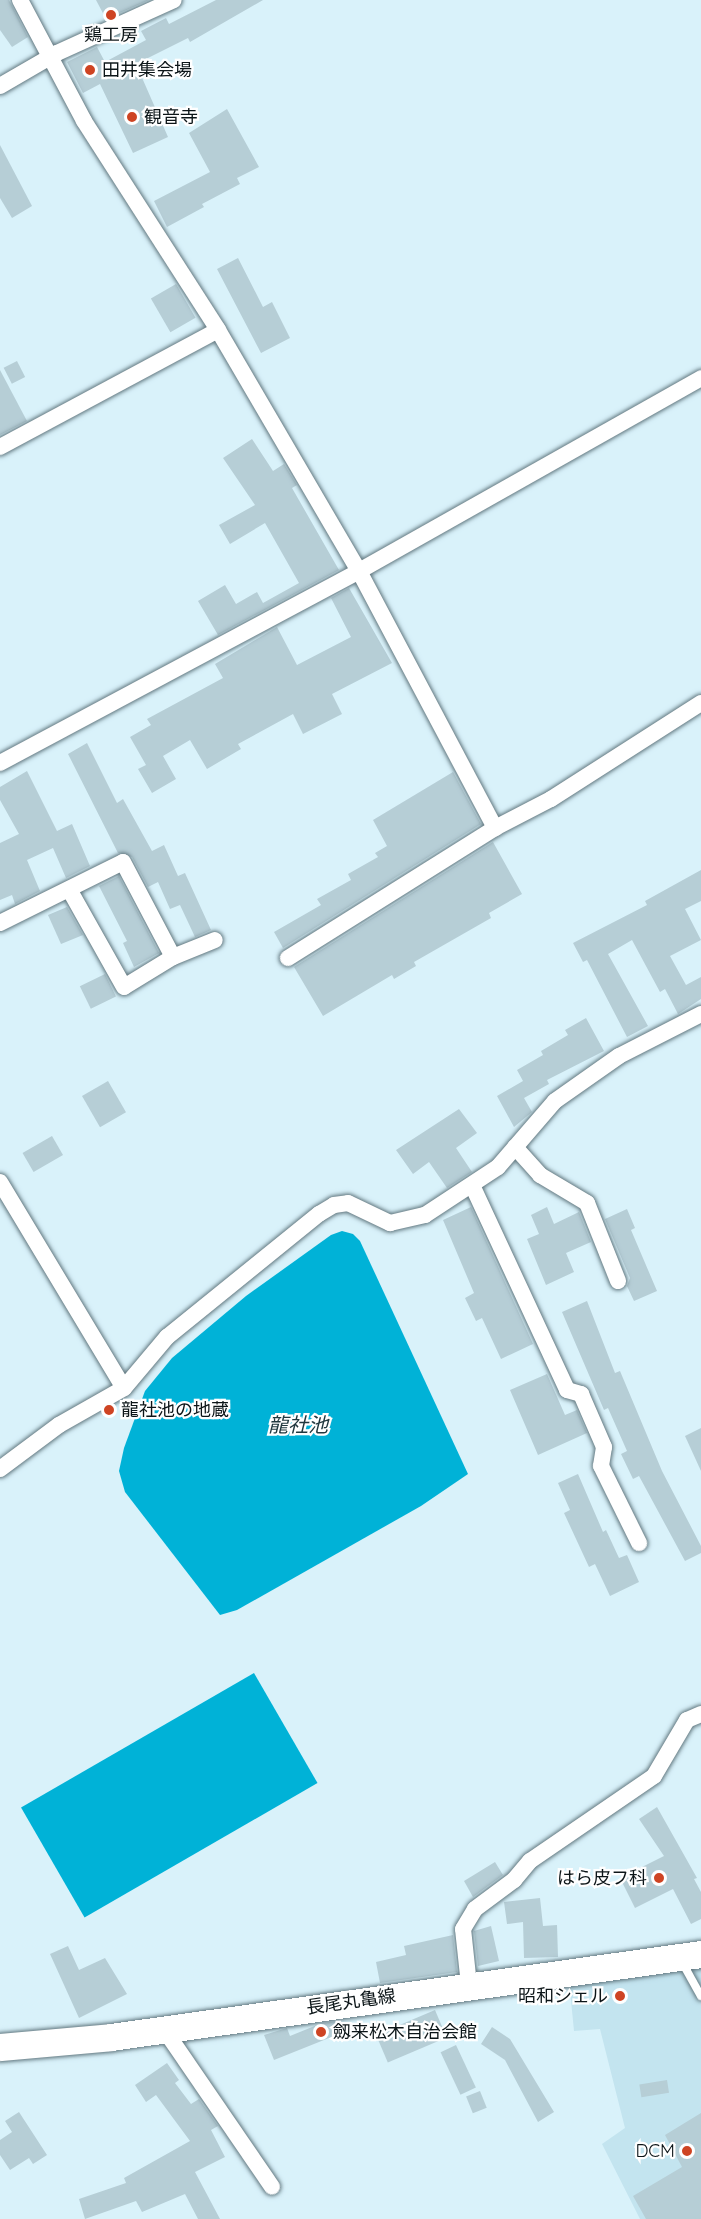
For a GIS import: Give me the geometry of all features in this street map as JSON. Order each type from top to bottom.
[{"type":"main road","name":"長尾丸亀線","points":[[0,2047],[164,2029],[690,1956]]},
{"type":"street","points":[[20,0],[49,59],[84,121],[218,330],[359,571],[495,828]]},
{"type":"street","points":[[0,86],[49,59],[174,0]]},
{"type":"street","points":[[0,447],[218,330]]},
{"type":"street","points":[[0,763],[359,571],[701,378]]},
{"type":"street","points":[[288,958],[495,828],[551,800],[701,703]]},
{"type":"street","points":[[0,923],[123,862],[173,957]]},
{"type":"street","points":[[69,888],[124,987],[173,957],[215,940]]},
{"type":"street","points":[[0,1469],[59,1425],[124,1388],[166,1337],[334,1205],[348,1203],[390,1223],[425,1215],[498,1167],[563,1095],[619,1056],[701,1014]]},
{"type":"street","points":[[515,1147],[540,1175],[587,1203],[618,1281]]},
{"type":"street","points":[[0,1182],[124,1388]]},
{"type":"street","points":[[472,1185],[567,1390],[581,1394],[604,1447],[602,1466],[639,1543]]},
{"type":"street","points":[[469,1985],[463,1929],[475,1909],[514,1880],[530,1860],[654,1776],[687,1720],[701,1714]]},
{"type":"street","points":[[164,2029],[272,2187]]},
{"type":"lane","points":[[690,1956],[701,1996]]},
{"type":"shaded area","points":[[701,1962],[701,2219],[640,2219],[602,2144],[625,2128],[600,2029],[574,2031],[569,1980]]},
{"type":"water","name":"龍社池","points":[[342,1231],[353,1234],[360,1241],[468,1474],[421,1506],[237,1610],[220,1615],[125,1492],[119,1471],[124,1448],[145,1391],[172,1358],[246,1296],[331,1235]]},
{"type":"water","points":[[254,1673],[318,1783],[85,1917],[21,1808]]},
{"type":"building","points":[[0,0],[9,0],[28,37],[12,47],[0,30]]},
{"type":"building","name":"鶏工房","points":[[96,0],[149,0],[106,19]]},
{"type":"building","points":[[216,0],[263,0],[190,42],[188,38],[136,64],[168,137],[133,153],[100,84],[83,93],[67,62],[97,47],[105,62],[146,40],[141,31],[166,18],[169,24]]},
{"type":"building","points":[[227,109],[259,167],[237,178],[240,184],[202,204],[204,207],[167,227],[154,201],[210,172],[189,133]]},
{"type":"building","points":[[0,145],[32,206],[12,218],[0,198]]},
{"type":"building","points":[[238,258],[263,307],[272,302],[290,338],[261,353],[217,269]]},
{"type":"building","points":[[176,284],[196,318],[170,332],[151,298]]},
{"type":"building","points":[[17,361],[25,377],[12,384],[4,368]]},
{"type":"building","points":[[0,370],[27,421],[0,435]]},
{"type":"building","points":[[252,439],[273,471],[284,464],[297,485],[292,488],[339,570],[218,635],[198,601],[225,585],[236,604],[257,592],[263,603],[299,583],[265,523],[230,544],[219,525],[255,505],[223,458]]},
{"type":"building","points":[[349,588],[392,663],[332,694],[342,714],[303,734],[293,714],[238,744],[241,749],[207,769],[190,740],[163,756],[176,779],[152,793],[138,769],[146,765],[130,737],[151,725],[147,719],[223,678],[215,664],[277,627],[297,665],[351,637],[331,598]]},
{"type":"building","points":[[87,743],[117,803],[123,799],[152,851],[164,845],[178,876],[185,873],[211,930],[195,937],[180,905],[170,909],[158,882],[148,887],[132,857],[118,853],[68,754]]},
{"type":"building","points":[[27,771],[57,831],[72,824],[90,866],[66,878],[53,848],[27,860],[40,891],[15,904],[12,895],[0,900],[0,843],[19,834],[0,800],[0,787]]},
{"type":"building","points":[[453,772],[481,824],[283,948],[274,932],[321,905],[317,899],[351,880],[348,874],[378,857],[375,853],[387,846],[373,820]]},
{"type":"building","points":[[493,842],[522,894],[489,913],[491,918],[414,962],[416,966],[394,979],[392,975],[323,1016],[294,967]]},
{"type":"building","points":[[701,870],[701,901],[685,909],[701,940],[670,956],[686,985],[701,977],[701,999],[678,1014],[665,989],[660,992],[632,940],[608,954],[648,1026],[627,1037],[587,960],[583,962],[573,943],[647,905],[645,901]]},
{"type":"building","points":[[119,876],[159,953],[134,967],[123,943],[127,941],[99,886]]},
{"type":"building","points":[[67,907],[83,935],[61,944],[48,915]]},
{"type":"building","points":[[105,974],[116,996],[91,1009],[80,986]]},
{"type":"building","points":[[586,1018],[604,1051],[547,1080],[549,1084],[524,1098],[532,1112],[514,1127],[497,1096],[523,1081],[517,1070],[543,1055],[541,1051],[568,1035],[565,1030]]},
{"type":"building","points":[[108,1081],[126,1112],[100,1127],[82,1096]]},
{"type":"building","points":[[459,1109],[477,1133],[456,1148],[472,1172],[447,1188],[429,1162],[413,1174],[396,1150]]},
{"type":"building","points":[[52,1136],[63,1155],[34,1172],[23,1153]]},
{"type":"building","points":[[471,1207],[533,1344],[501,1359],[482,1318],[476,1321],[465,1298],[474,1293],[443,1220]]},
{"type":"building","points":[[547,1207],[554,1224],[579,1212],[591,1242],[566,1253],[574,1272],[546,1285],[527,1239],[539,1234],[531,1215]]},
{"type":"building","points":[[627,1209],[635,1228],[631,1230],[657,1291],[634,1301],[627,1286],[630,1278],[605,1219]]},
{"type":"building","points":[[587,1301],[615,1373],[620,1371],[662,1471],[701,1546],[701,1553],[685,1561],[639,1476],[633,1479],[621,1454],[627,1451],[608,1408],[604,1410],[562,1312]]},
{"type":"building","points":[[547,1374],[565,1415],[577,1410],[587,1433],[538,1455],[510,1390]]},
{"type":"building","points":[[701,1428],[701,1471],[685,1436]]},
{"type":"building","points":[[578,1474],[603,1532],[606,1530],[619,1558],[627,1555],[639,1582],[610,1596],[595,1564],[589,1567],[564,1513],[570,1510],[558,1483]]},
{"type":"building","points":[[657,1807],[697,1878],[694,1879],[701,1892],[701,1919],[691,1924],[673,1889],[635,1908],[620,1878],[664,1856],[639,1819]]},
{"type":"building","points":[[495,1862],[503,1875],[473,1897],[464,1881]]},
{"type":"building","points":[[540,1898],[543,1926],[557,1925],[558,1957],[524,1958],[523,1922],[507,1924],[504,1902]]},
{"type":"building","points":[[491,1926],[499,1961],[478,1966],[474,1931]]},
{"type":"building","points":[[453,1935],[457,1972],[380,1983],[376,1962],[406,1955],[404,1946]]},
{"type":"building","points":[[68,1946],[79,1970],[105,1958],[127,1994],[79,2018],[50,1954]]},
{"type":"building","points":[[435,2010],[447,2038],[388,2063],[376,2035]]},
{"type":"building","points":[[340,2021],[344,2032],[274,2060],[264,2035],[287,2028],[290,2036],[322,2023]]},
{"type":"building","points":[[492,2027],[510,2039],[554,2112],[538,2122],[505,2060],[481,2044]]},
{"type":"building","points":[[456,2045],[476,2088],[460,2095],[441,2052]]},
{"type":"building","points":[[167,2063],[179,2080],[175,2083],[191,2104],[199,2099],[218,2126],[211,2130],[225,2157],[195,2172],[220,2219],[198,2219],[185,2194],[142,2212],[136,2201],[85,2219],[79,2199],[126,2183],[124,2178],[190,2141],[156,2095],[146,2102],[135,2085]]},
{"type":"building","points":[[667,2080],[669,2093],[641,2097],[639,2084]]},
{"type":"building","points":[[480,2091],[487,2108],[473,2113],[466,2097]]},
{"type":"building","points":[[19,2112],[47,2155],[33,2164],[29,2158],[10,2170],[0,2155],[0,2140],[12,2132],[5,2121]]},
{"type":"building","name":"DCM","points":[[701,2113],[701,2219],[646,2219],[633,2196],[682,2167],[665,2135]]},
{"type":"place","name":"鶏工房","points":[[111,15]]},
{"type":"place","name":"田井集会場","points":[[90,70]]},
{"type":"place","name":"観音寺","points":[[132,117]]},
{"type":"place","name":"龍社池の地蔵","points":[[109,1410]]},
{"type":"place","name":"はら皮フ科","points":[[659,1878]]},
{"type":"place","name":"昭和シェル","points":[[620,1996]]},
{"type":"place","name":"劔来松木自治会館","points":[[321,2032]]},
{"type":"place","name":"DCM","points":[[687,2151]]}]
